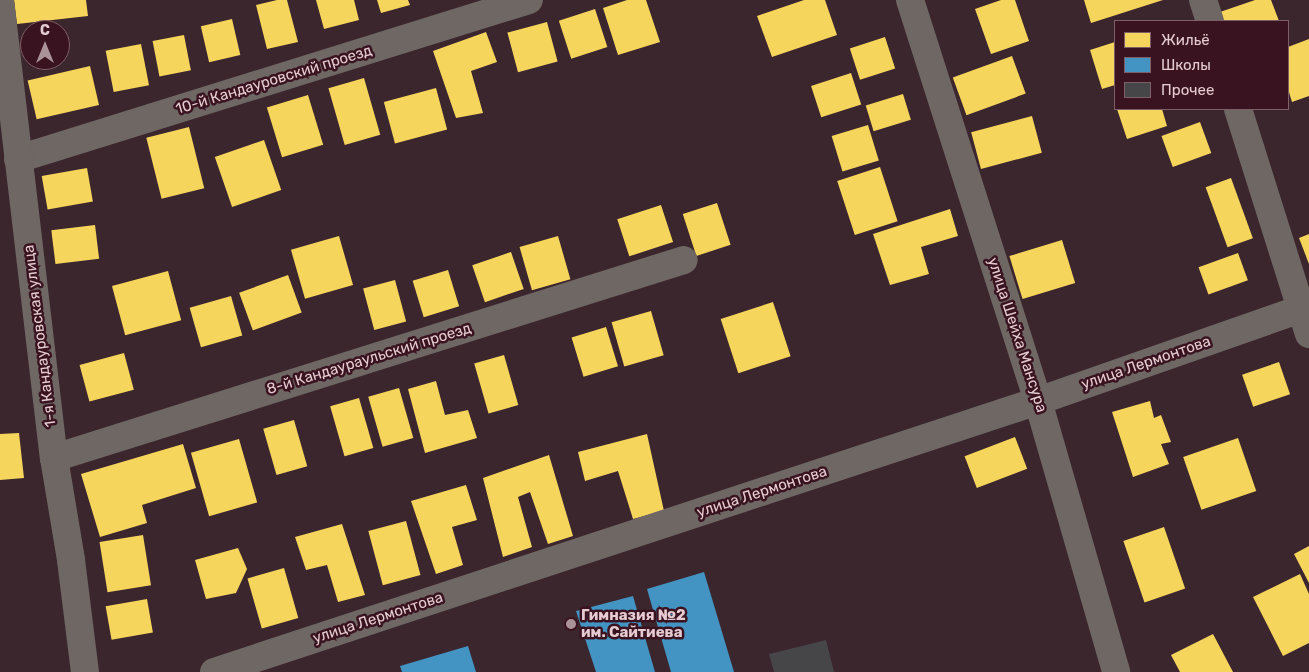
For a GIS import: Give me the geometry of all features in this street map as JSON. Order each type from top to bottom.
[{"type":"street","name":"1-я Кандауровская улица","points":[[0,0],[54,458],[71,560],[85,672]]},
{"type":"street","name":"10-й Кандауровский проезд","points":[[18,159],[529,0]]},
{"type":"street","name":"улица Шейха Мансура","points":[[910,0],[1038,401],[1116,672]]},
{"type":"street","points":[[1203,0],[1210,20]]},
{"type":"street","points":[[1238,110],[1307,316]]},
{"type":"street","name":"8-й Кандаураульский проезд","points":[[54,458],[684,260]]},
{"type":"street","name":"улица Лермонтова","points":[[214,672],[1038,401],[1307,316]]},
{"type":"building: Жильё","points":[[14,0],[86,0],[88,16],[52,20],[20,20],[20,24],[17,24]]},
{"type":"building: Жильё","points":[[277,0],[287,0],[298,42],[267,49],[256,5]]},
{"type":"building: Жильё","points":[[316,0],[354,0],[359,20],[324,29]]},
{"type":"building: Жильё","points":[[377,0],[408,0],[410,5],[381,13]]},
{"type":"building: Жильё","points":[[627,0],[646,0],[660,42],[618,55],[603,8]]},
{"type":"building: Жильё","points":[[804,0],[825,0],[837,35],[772,57],[757,16]]},
{"type":"building: Жильё","points":[[1001,0],[1015,0],[1029,41],[991,54],[975,9]]},
{"type":"building: Жильё","points":[[1084,0],[1163,0],[1091,23]]},
{"type":"building: Жильё","points":[[1255,0],[1271,0],[1279,20],[1224,20],[1220,12]]},
{"type":"building: Жильё","points":[[595,9],[607,47],[571,59],[559,21]]},
{"type":"building: Жильё","points":[[232,19],[240,55],[209,62],[201,26]]},
{"type":"building: Жильё","points":[[547,22],[558,62],[518,72],[507,33]]},
{"type":"building: Жильё","points":[[486,32],[497,62],[471,71],[483,113],[456,118],[433,51]]},
{"type":"building: Жильё","points":[[184,35],[191,70],[159,76],[153,41]]},
{"type":"building: Жильё","points":[[885,37],[895,68],[860,80],[850,48]]},
{"type":"building: Жильё","points":[[1309,39],[1309,96],[1292,102],[1289,92],[1289,47]]},
{"type":"building: Жильё","points":[[1114,42],[1114,85],[1102,89],[1090,50]]},
{"type":"building: Жильё","points":[[141,44],[149,85],[114,92],[106,51]]},
{"type":"building: Жильё","points":[[1012,56],[1026,94],[966,115],[953,78]]},
{"type":"building: Жильё","points":[[90,66],[99,105],[37,119],[28,80]]},
{"type":"building: Жильё","points":[[851,73],[861,104],[821,117],[811,86]]},
{"type":"building: Жильё","points":[[364,78],[380,135],[345,145],[328,88]]},
{"type":"building: Жильё","points":[[436,88],[447,130],[395,144],[384,102]]},
{"type":"building: Жильё","points":[[903,94],[911,120],[874,131],[866,105]]},
{"type":"building: Жильё","points":[[308,95],[323,145],[282,157],[267,108]]},
{"type":"building: Жильё","points":[[1117,110],[1162,110],[1167,126],[1127,139]]},
{"type":"building: Жильё","points":[[1032,116],[1042,153],[981,169],[971,132]]},
{"type":"building: Жильё","points":[[1200,122],[1211,153],[1173,167],[1161,136]]},
{"type":"building: Жильё","points":[[868,125],[879,160],[842,171],[832,136]]},
{"type":"building: Жильё","points":[[189,127],[204,188],[162,199],[146,138]]},
{"type":"building: Жильё","points":[[264,140],[281,190],[232,207],[215,157]]},
{"type":"building: Жильё","points":[[880,167],[898,221],[855,235],[837,181]]},
{"type":"building: Жильё","points":[[87,168],[93,201],[48,209],[42,176]]},
{"type":"building: Жильё","points":[[1231,178],[1253,238],[1228,247],[1206,187]]},
{"type":"building: Жильё","points":[[717,203],[731,245],[696,256],[683,214]]},
{"type":"building: Жильё","points":[[661,205],[673,242],[629,256],[617,219]]},
{"type":"building: Жильё","points":[[950,209],[958,236],[921,247],[929,274],[890,285],[873,234]]},
{"type":"building: Жильё","points":[[95,225],[99,259],[55,264],[51,230]]},
{"type":"building: Жильё","points":[[1309,234],[1309,264],[1299,238]]},
{"type":"building: Жильё","points":[[339,236],[353,285],[305,299],[291,250]]},
{"type":"building: Жильё","points":[[558,236],[570,279],[532,290],[520,247]]},
{"type":"building: Жильё","points":[[1062,240],[1075,283],[1023,299],[1009,256]]},
{"type":"building: Жильё","points":[[511,252],[524,289],[485,302],[472,265]]},
{"type":"building: Жильё","points":[[1238,253],[1248,280],[1208,295],[1199,267]]},
{"type":"building: Жильё","points":[[448,270],[459,306],[424,317],[413,281]]},
{"type":"building: Жильё","points":[[168,271],[181,320],[125,335],[112,286]]},
{"type":"building: Жильё","points":[[288,275],[302,313],[253,330],[239,293]]},
{"type":"building: Жильё","points":[[395,280],[406,322],[374,330],[363,289]]},
{"type":"building: Жильё","points":[[231,296],[242,335],[201,347],[190,308]]},
{"type":"building: Жильё","points":[[773,302],[791,356],[738,373],[721,319]]},
{"type":"building: Жильё","points":[[651,311],[664,355],[624,367],[612,322]]},
{"type":"building: Жильё","points":[[606,327],[618,366],[584,377],[572,338]]},
{"type":"building: Жильё","points":[[124,353],[134,390],[89,402],[80,365]]},
{"type":"building: Жильё","points":[[504,355],[518,405],[489,414],[474,364]]},
{"type":"building: Жильё","points":[[1279,362],[1290,394],[1253,407],[1242,375]]},
{"type":"building: Жильё","points":[[436,381],[445,415],[468,410],[477,438],[425,453],[408,389]]},
{"type":"building: Жильё","points":[[399,388],[413,438],[383,447],[368,397]]},
{"type":"building: Жильё","points":[[359,398],[373,448],[344,456],[330,406]]},
{"type":"building: Жильё","points":[[1150,401],[1154,418],[1161,415],[1171,442],[1161,444],[1169,464],[1133,477],[1112,412]]},
{"type":"building: Жильё","points":[[294,420],[307,466],[276,475],[263,429]]},
{"type":"building: Жильё","points":[[19,433],[24,478],[0,480],[0,434]]},
{"type":"building: Жильё","points":[[647,434],[664,511],[633,519],[618,471],[585,481],[578,452]]},
{"type":"building: Жильё","points":[[1015,437],[1027,469],[977,488],[965,456]]},
{"type":"building: Жильё","points":[[1238,438],[1256,491],[1201,510],[1183,457]]},
{"type":"building: Жильё","points":[[239,439],[257,502],[209,516],[191,453]]},
{"type":"building: Жильё","points":[[183,444],[196,488],[142,505],[147,523],[100,537],[81,474]]},
{"type":"building: Жильё","points":[[549,455],[573,536],[548,544],[530,492],[518,497],[532,547],[503,557],[483,478]]},
{"type":"building: Жильё","points":[[466,485],[477,520],[452,527],[463,565],[436,574],[411,501]]},
{"type":"building: Жильё","points":[[406,521],[420,575],[383,585],[368,531]]},
{"type":"building: Жильё","points":[[342,524],[365,595],[338,602],[327,565],[306,570],[295,537]]},
{"type":"building: Жильё","points":[[1164,527],[1185,588],[1145,602],[1123,541]]},
{"type":"building: Жильё","points":[[143,535],[151,585],[108,592],[100,542]]},
{"type":"building: Жильё","points":[[1309,546],[1309,583],[1294,554]]},
{"type":"building: Жильё","points":[[238,548],[247,569],[236,593],[206,599],[195,560]]},
{"type":"building: Жильё","points":[[284,568],[298,618],[262,628],[247,578]]},
{"type":"building: Жильё","points":[[1300,574],[1309,594],[1309,643],[1283,656],[1253,597]]},
{"type":"building: Жильё","points":[[147,599],[153,632],[112,640],[106,606]]},
{"type":"building: Жильё","points":[[1213,634],[1233,672],[1180,672],[1171,655]]},
{"type":"building: Школы","points":[[704,572],[734,672],[671,672],[647,589]]},
{"type":"building: Школы","points":[[633,596],[655,672],[596,672],[576,611]]},
{"type":"building: Школы","points":[[468,646],[476,672],[402,672],[400,666]]},
{"type":"building: Прочее","points":[[826,640],[834,672],[774,672],[769,654]]},
{"type":"place","name":"Гимназия №2 им. Сайтиева","points":[[571,624]]}]
